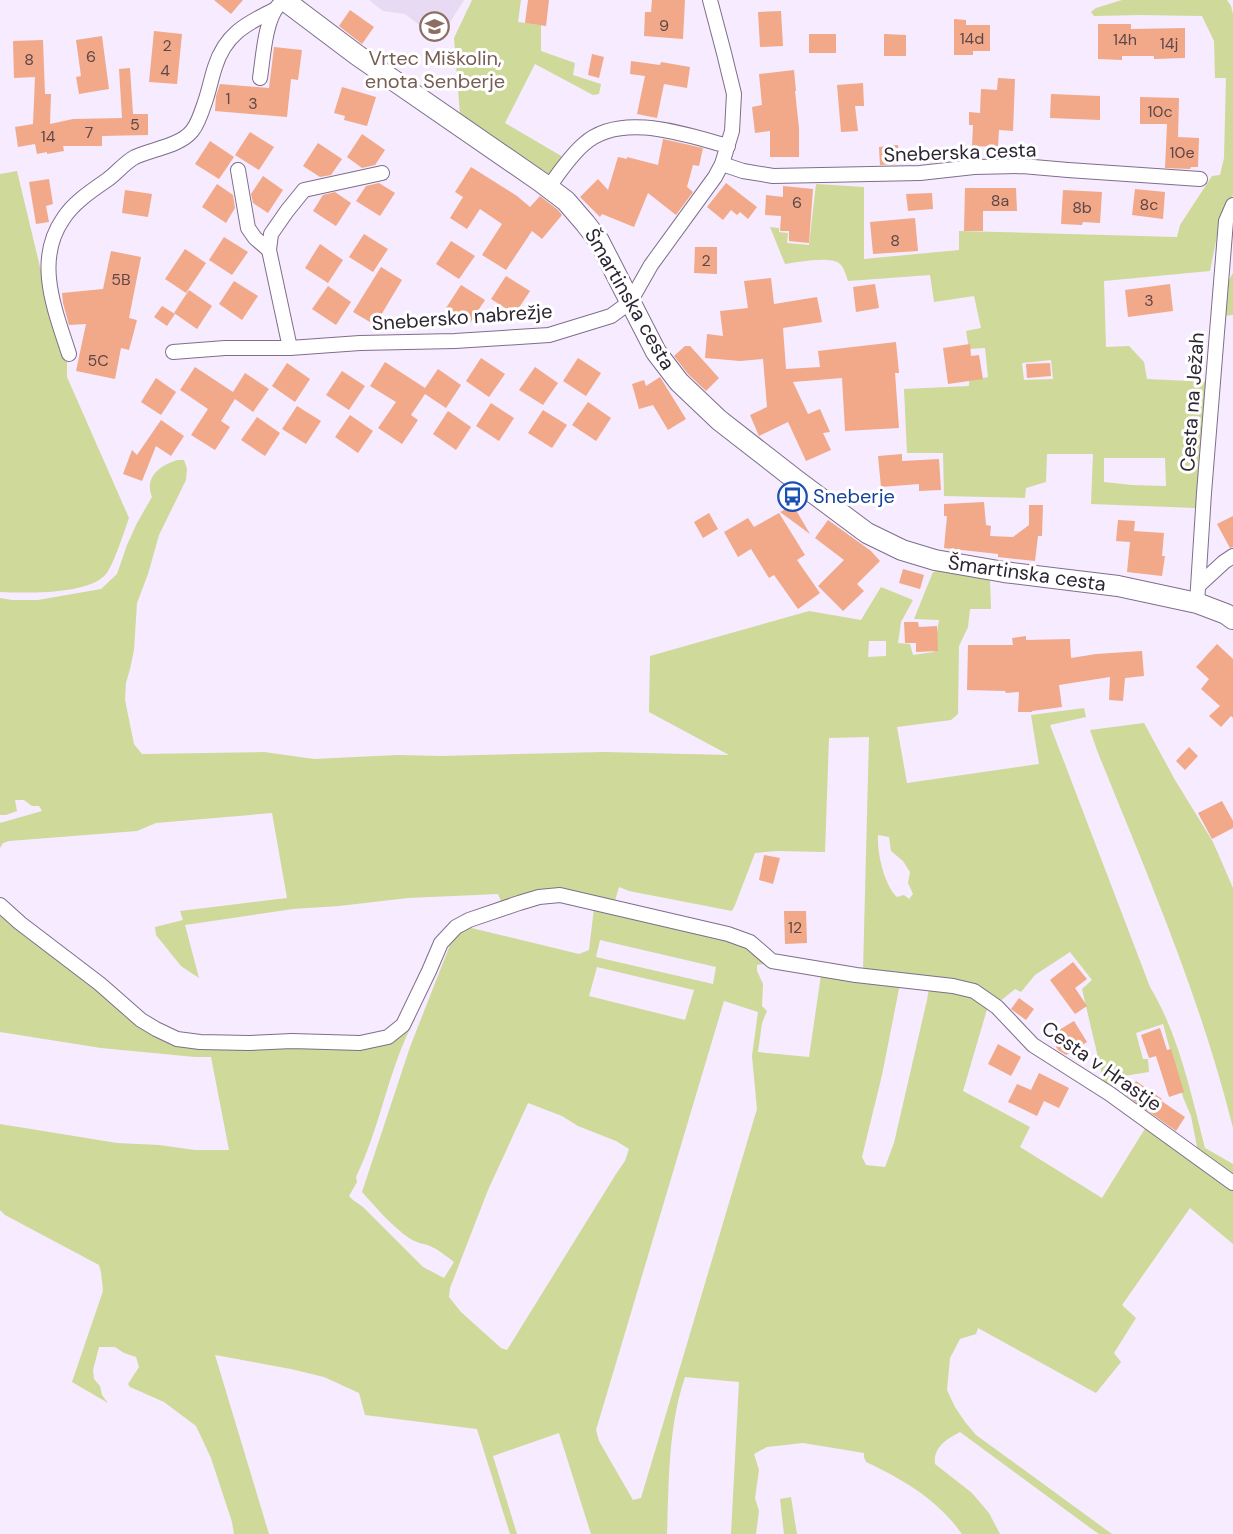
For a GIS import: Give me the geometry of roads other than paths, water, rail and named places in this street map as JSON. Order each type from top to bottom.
[{"type":"main road","name":"Šmartinska cesta","points":[[280,3],[566,201],[599,241],[656,352],[679,382],[719,420],[867,533],[902,550],[936,560],[1004,572],[1198,594],[1231,614]]},
{"type":"street","points":[[630,302],[651,266],[715,177],[722,164],[732,131],[734,94],[710,0]]},
{"type":"street","points":[[260,78],[266,36],[280,3]]},
{"type":"street","points":[[69,354],[48,276],[49,249],[63,218],[88,193],[110,178],[128,161],[145,152],[184,139],[193,130],[207,97],[218,57],[225,45],[244,26],[280,3]]},
{"type":"street","points":[[548,188],[585,142],[615,130],[640,126],[656,128],[728,146]]},
{"type":"street","name":"Sneberska cesta","points":[[722,164],[743,171],[773,176],[920,173],[974,167],[1022,166],[1200,179]]},
{"type":"street","points":[[238,170],[248,228],[255,238],[269,250]]},
{"type":"street","points":[[290,348],[269,250],[271,234],[304,190],[382,173]]},
{"type":"street","name":"Cesta na Ježah","points":[[1198,594],[1226,221],[1233,205]]},
{"type":"street","name":"Snebersko nabrežje","points":[[173,352],[549,335],[611,316],[630,302]]},
{"type":"street","points":[[1198,594],[1224,562],[1233,556]]},
{"type":"street","name":"Cesta v Hrastje","points":[[0,905],[100,984],[141,1020],[177,1040],[249,1043],[292,1041],[360,1043],[388,1037],[403,1025],[441,943],[456,927],[469,920],[539,897],[560,895],[728,934],[750,942],[772,961],[856,975],[953,986],[974,991],[997,1007],[1033,1045],[1110,1094],[1233,1184]]},
{"type":"place","name":"Vrtec Miškolin, enota Senberje","points":[[435,27]]},
{"type":"place","name":"Sneberje","points":[[792,496]]}]
